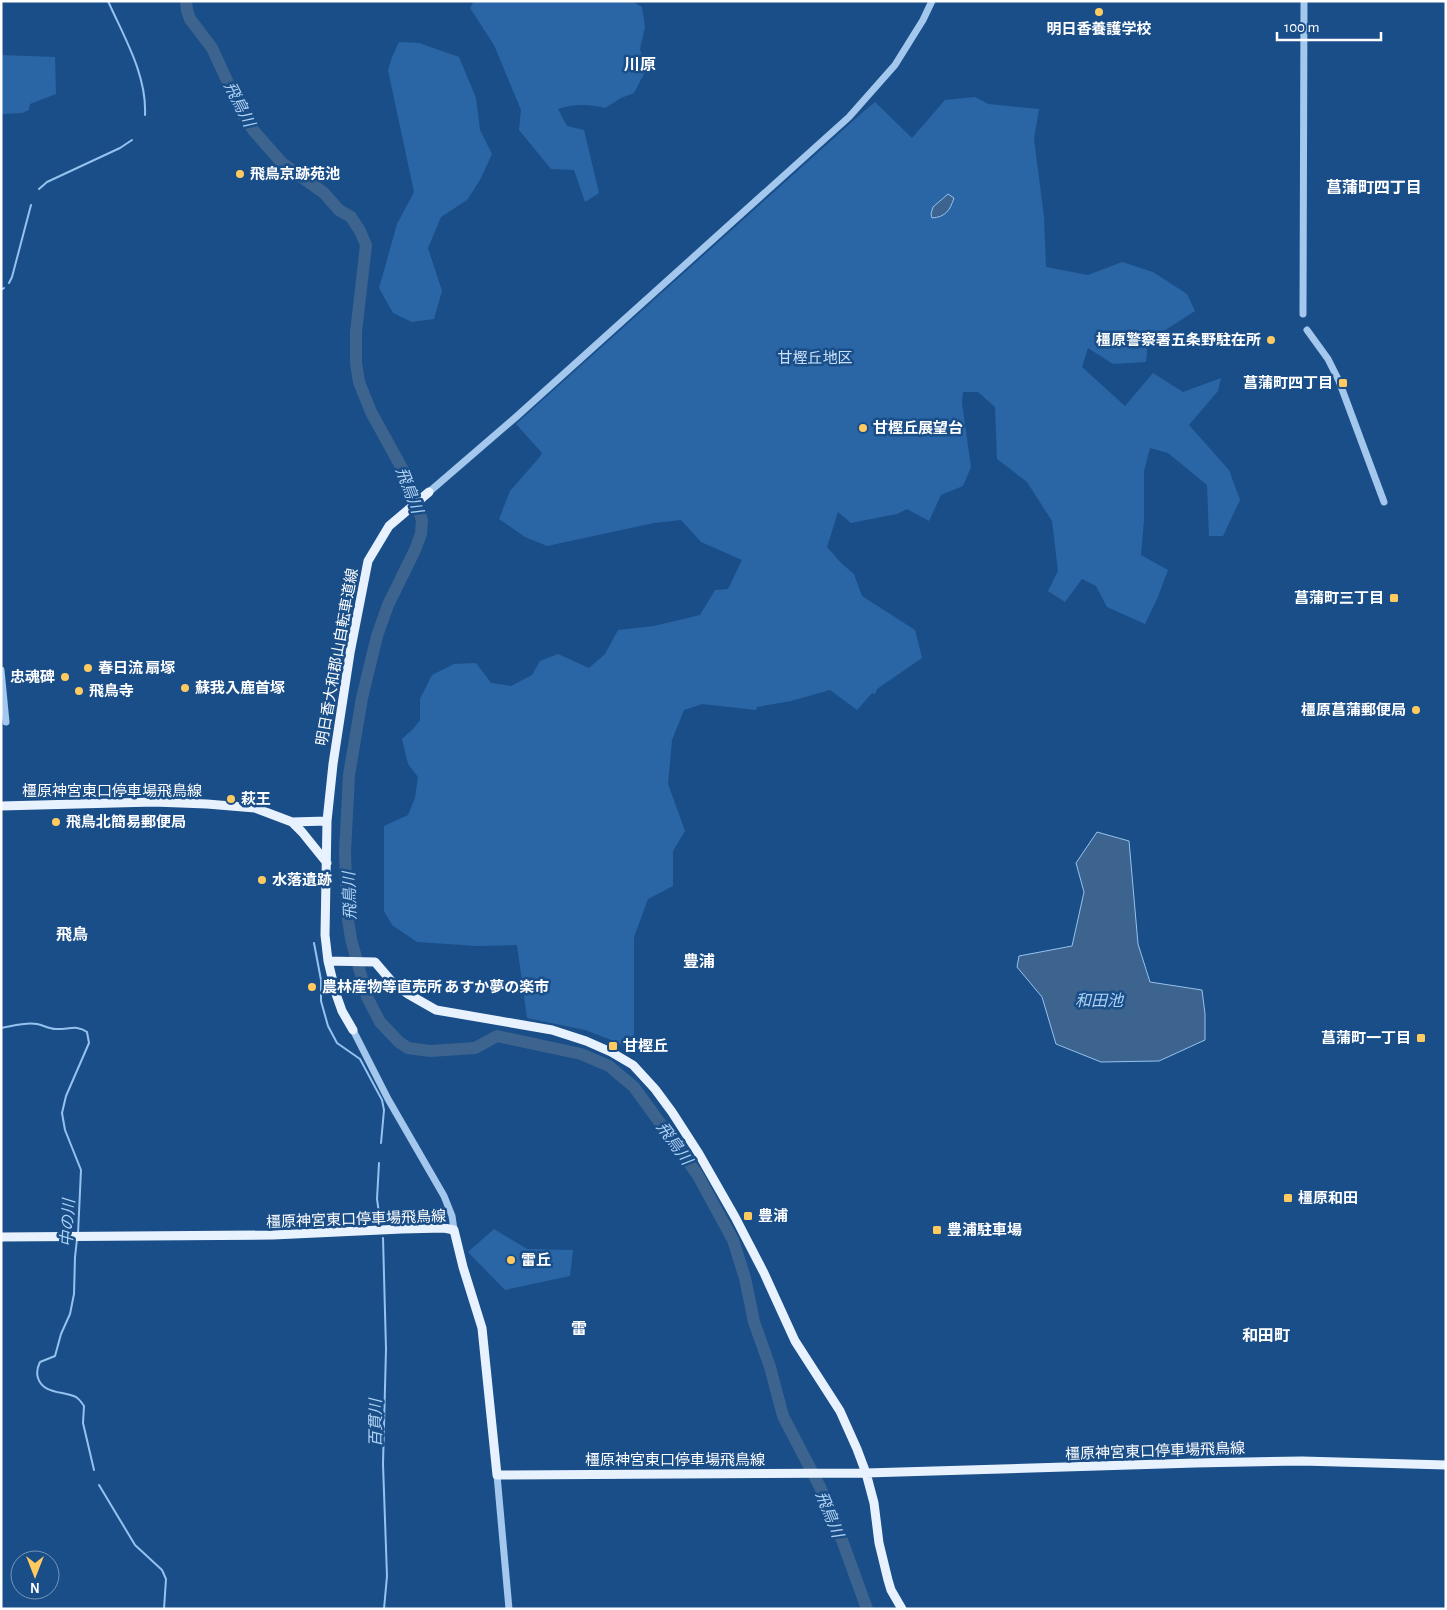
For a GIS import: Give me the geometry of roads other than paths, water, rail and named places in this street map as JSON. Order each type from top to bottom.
[{"type":"main road","name":"明日香大和郡山自転車道線","points":[[327,822],[333,764],[350,653],[368,561],[389,526],[429,492]]},
{"type":"main road","name":"橿原神宮東口停車場飛鳥線","points":[[1,806],[154,802],[208,804],[255,808],[292,822],[327,822]]},
{"type":"main road","points":[[292,822],[327,862]]},
{"type":"main road","points":[[327,822],[325,935],[328,961],[342,1011],[353,1030]]},
{"type":"main road","points":[[328,961],[375,962],[393,983],[436,1010],[552,1030],[595,1044],[632,1065],[655,1089],[699,1154],[764,1273],[795,1341],[840,1411],[858,1449],[866,1473],[874,1503],[888,1580],[891,1590],[902,1609]]},
{"type":"main road","name":"橿原神宮東口停車場飛鳥線","points":[[1,1237],[274,1235],[444,1228],[454,1230],[463,1267],[482,1328],[498,1475],[829,1474],[1195,1462],[1302,1461],[1446,1465]]},
{"type":"street","points":[[429,492],[530,404],[849,117],[895,65],[924,20],[932,1]]},
{"type":"street","points":[[1303,314],[1304,1]]},
{"type":"street","points":[[1307,330],[1328,359],[1339,381],[1384,502]]},
{"type":"street","points":[[1,670],[6,722]]},
{"type":"street","points":[[353,1030],[388,1099],[444,1196],[452,1216],[454,1230]]},
{"type":"street","points":[[498,1475],[509,1609]]},
{"type":"water","points":[[948,194],[954,198],[949,209],[941,216],[932,218],[933,207]]},
{"type":"water","name":"和田池","points":[[1097,832],[1129,841],[1138,944],[1150,982],[1202,990],[1205,1014],[1205,1040],[1159,1061],[1101,1062],[1056,1044],[1042,997],[1017,967],[1019,956],[1072,946],[1084,892],[1076,863]]},
{"type":"waterway","points":[[108,1],[138,71],[145,100],[145,115]]},
{"type":"waterway","name":"飛鳥川","points":[[186,1],[190,19],[212,48],[242,113],[253,130],[282,163],[324,193],[339,210],[351,217],[360,231],[366,245],[356,332],[356,363],[359,382],[371,412],[409,481],[422,520],[421,534],[415,550],[388,605],[377,636],[362,698],[349,775],[345,852],[347,913],[351,939],[367,997],[380,1022],[399,1042],[408,1048],[430,1051],[475,1048],[497,1036],[581,1054],[609,1066],[634,1087],[697,1174],[733,1240],[745,1278],[754,1322],[770,1367],[783,1416],[820,1487],[838,1529],[867,1609]]},
{"type":"waterway","points":[[39,189],[47,182],[120,148],[132,140]]},
{"type":"waterway","points":[[9,283],[31,205]]},
{"type":"waterway","name":"百貫川","points":[[314,943],[321,980],[321,1001],[328,1026],[337,1043],[360,1059],[382,1100],[384,1110],[381,1143]]},
{"type":"waterway","name":"中の川","points":[[1,1028],[32,1024],[53,1029],[79,1028],[87,1032],[89,1043],[66,1096],[62,1113],[65,1130],[81,1170],[78,1234]]},
{"type":"waterway","name":"百貫川","points":[[379,1163],[377,1199],[380,1220]]},
{"type":"waterway","name":"百貫川","points":[[383,1238],[386,1349],[383,1464],[387,1576],[384,1609]]},
{"type":"waterway","name":"中の川","points":[[77,1239],[74,1294],[70,1314],[61,1334],[55,1356],[40,1362],[37,1374],[44,1387],[76,1397],[84,1406],[83,1423],[94,1470]]},
{"type":"waterway","name":"中の川","points":[[99,1485],[135,1545],[162,1570],[166,1579],[164,1609]]},
{"type":"place","name":"明日香養護学校","points":[[1099,12]]},
{"type":"place","name":"飛鳥京跡苑池","points":[[240,174]]},
{"type":"place","name":"橿原警察署五条野駐在所","points":[[1271,340]]},
{"type":"place","name":"菖蒲町四丁目","points":[[1343,383]]},
{"type":"place","name":"甘樫丘展望台","points":[[863,428]]},
{"type":"place","name":"菖蒲町三丁目","points":[[1394,598]]},
{"type":"place","name":"春日流 扇塚","points":[[88,668]]},
{"type":"place","name":"忠魂碑","points":[[65,677]]},
{"type":"place","name":"蘇我入鹿首塚","points":[[185,688]]},
{"type":"place","name":"飛鳥寺","points":[[79,691]]},
{"type":"place","name":"橿原菖蒲郵便局","points":[[1416,710]]},
{"type":"place","name":"萩王","points":[[231,799]]},
{"type":"place","name":"飛鳥北簡易郵便局","points":[[56,822]]},
{"type":"place","name":"水落遺跡","points":[[262,880]]},
{"type":"place","name":"農林産物等直売所 あすか夢の楽市","points":[[312,987]]},
{"type":"place","name":"菖蒲町一丁目","points":[[1421,1038]]},
{"type":"place","name":"甘樫丘","points":[[613,1046]]},
{"type":"place","name":"橿原和田","points":[[1288,1198]]},
{"type":"place","name":"豊浦","points":[[748,1216]]},
{"type":"place","name":"豊浦駐車場","points":[[937,1230]]},
{"type":"place","name":"雷丘","points":[[511,1260]]},
{"type":"district","name":"川原","points":[[640,64]]},
{"type":"district","name":"菖蒲町四丁目","points":[[1374,187]]},
{"type":"district","name":"飛鳥","points":[[72,934]]},
{"type":"district","name":"豊浦","points":[[699,961]]},
{"type":"district","name":"雷","points":[[579,1328]]},
{"type":"district","name":"和田町","points":[[1266,1335]]},
{"type":"park label","name":"甘樫丘地区","points":[[815,358]]}]
